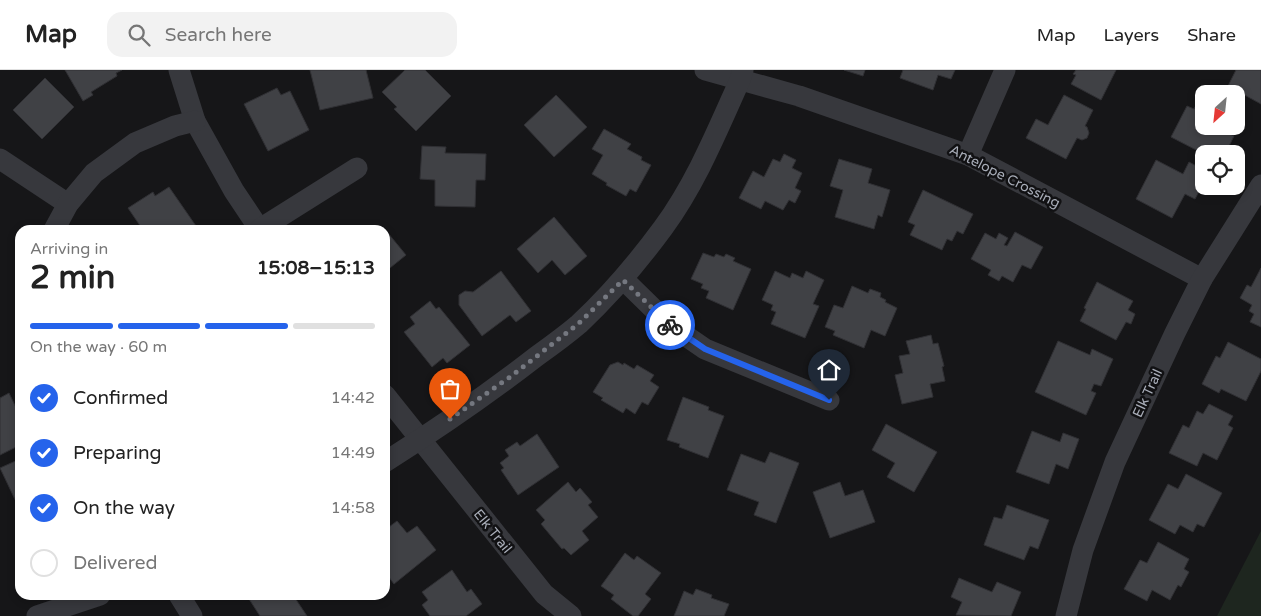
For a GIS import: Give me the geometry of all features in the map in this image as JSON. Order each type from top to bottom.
[{"type":"street","points":[[179,70],[195,121],[234,191],[257,225]]},
{"type":"street","name":"Antelope Crossing","points":[[705,70],[741,75],[968,155],[1202,279]]},
{"type":"street","points":[[968,155],[1005,70]]},
{"type":"street","points":[[390,459],[510,377],[578,324],[623,280],[664,227],[686,192],[706,156],[741,75]]},
{"type":"street","points":[[57,225],[68,204],[94,173],[136,143],[175,126],[195,121]]},
{"type":"street","points":[[0,159],[68,204]]},
{"type":"street","points":[[268,225],[357,168]]},
{"type":"street","name":"Elk Trail","points":[[1066,616],[1083,550],[1115,462],[1202,279],[1261,185]]},
{"type":"street","points":[[623,280],[670,325],[705,349],[829,400]]},
{"type":"street","name":"Elk Trail","points":[[390,402],[544,594],[571,616]]},
{"type":"street","points":[[37,616],[85,600]]},
{"type":"street","points":[[182,600],[192,616]]},
{"type":"shaded area","points":[[1261,531],[1261,616],[1217,616]]},
{"type":"building","points":[[65,70],[122,70],[116,73],[117,76],[91,92],[93,95],[83,101]]},
{"type":"building","points":[[310,70],[366,70],[373,98],[320,110]]},
{"type":"building","points":[[405,70],[425,70],[451,96],[416,131],[394,109],[397,107],[382,92]]},
{"type":"building","points":[[844,70],[865,70],[863,76]]},
{"type":"building","points":[[903,70],[955,70],[951,79],[938,75],[933,90],[900,78]]},
{"type":"building","points":[[1076,70],[1116,70],[1101,100],[1071,84],[1076,75],[1073,74]]},
{"type":"building","points":[[1236,70],[1261,70],[1261,104],[1245,95],[1245,85],[1228,85]]},
{"type":"building","points":[[45,78],[74,107],[42,139],[13,110]]},
{"type":"building","points":[[277,88],[281,95],[290,91],[309,130],[268,151],[244,104]]},
{"type":"building","points":[[556,95],[587,127],[554,157],[524,125]]},
{"type":"building","points":[[1064,95],[1093,110],[1085,126],[1089,133],[1087,138],[1082,140],[1077,138],[1066,159],[1026,138],[1036,119],[1048,125]]},
{"type":"building","points":[[1187,106],[1194,109],[1195,107],[1195,135],[1232,135],[1234,136],[1230,145],[1195,145],[1195,149],[1171,137]]},
{"type":"building","points":[[604,129],[631,144],[627,149],[642,157],[641,160],[651,165],[636,192],[630,189],[626,196],[606,185],[607,183],[592,174],[603,155],[592,149]]},
{"type":"building","points":[[422,146],[446,147],[445,153],[486,154],[485,180],[476,180],[475,207],[435,206],[435,180],[420,179]]},
{"type":"building","points":[[784,154],[796,160],[792,168],[802,173],[795,188],[801,191],[795,203],[789,200],[783,210],[765,201],[761,209],[739,198],[753,171],[764,177],[773,159],[780,162]]},
{"type":"building","points":[[839,159],[872,169],[868,183],[890,190],[882,217],[878,215],[874,229],[835,217],[843,190],[830,186]]},
{"type":"building","points":[[1156,160],[1183,174],[1189,162],[1195,165],[1195,195],[1197,195],[1195,199],[1185,194],[1172,218],[1136,199]]},
{"type":"building","points":[[169,187],[195,225],[140,225],[128,208],[153,192],[155,196]]},
{"type":"building","points":[[923,190],[973,214],[963,234],[957,231],[952,241],[947,239],[942,250],[910,235],[915,225],[908,222]]},
{"type":"building","points":[[554,217],[587,256],[565,275],[552,260],[538,273],[517,249]]},
{"type":"building","points":[[1015,232],[1043,247],[1031,269],[1022,265],[1013,282],[1002,276],[999,281],[988,275],[991,270],[971,259],[985,233],[996,239],[999,233],[1008,238],[1004,245],[1007,246]]},
{"type":"building","points":[[390,236],[406,255],[390,268]]},
{"type":"building","points":[[703,253],[714,257],[716,254],[724,257],[726,254],[735,258],[733,261],[751,269],[733,310],[706,298],[709,291],[701,288],[703,284],[691,279]]},
{"type":"building","points":[[1261,268],[1261,327],[1250,322],[1254,314],[1249,311],[1252,305],[1240,298],[1247,285],[1251,287]]},
{"type":"building","points":[[501,271],[531,311],[516,322],[510,315],[482,336],[459,305],[459,295],[465,291],[473,292]]},
{"type":"building","points":[[775,271],[790,278],[792,273],[803,278],[806,271],[824,280],[813,304],[819,306],[805,338],[771,324],[776,312],[771,310],[773,305],[762,300]]},
{"type":"building","points":[[1097,282],[1133,301],[1128,310],[1135,314],[1131,324],[1126,322],[1116,340],[1080,321],[1086,309],[1084,308]]},
{"type":"building","points":[[852,286],[868,293],[870,289],[881,293],[880,297],[886,300],[885,302],[897,308],[885,336],[871,330],[864,348],[833,335],[835,331],[825,327],[834,305],[843,308]]},
{"type":"building","points":[[430,301],[436,309],[439,307],[470,345],[447,363],[443,358],[432,367],[404,332],[415,324],[410,317]]},
{"type":"building","points":[[931,335],[933,344],[938,343],[944,366],[942,367],[945,381],[930,384],[933,397],[902,404],[895,375],[903,373],[899,356],[910,354],[906,341]]},
{"type":"building","points":[[1058,341],[1090,355],[1092,349],[1113,359],[1101,386],[1094,384],[1091,391],[1096,393],[1086,415],[1035,392]]},
{"type":"building","points":[[1228,342],[1261,359],[1261,371],[1246,401],[1221,389],[1219,393],[1202,384],[1216,356],[1220,358]]},
{"type":"building","points":[[618,362],[634,369],[637,365],[654,375],[650,381],[659,387],[648,405],[642,402],[635,414],[626,408],[623,413],[601,400],[603,398],[593,392],[610,365]]},
{"type":"building","points":[[9,393],[15,406],[15,448],[0,455],[0,398]]},
{"type":"building","points":[[683,397],[709,407],[708,410],[724,416],[708,458],[679,447],[680,444],[667,440]]},
{"type":"building","points":[[1209,404],[1233,416],[1228,425],[1233,428],[1217,460],[1203,453],[1197,466],[1169,453],[1183,425],[1189,428],[1197,411],[1203,414]]},
{"type":"building","points":[[886,424],[937,452],[914,492],[887,477],[895,463],[872,450]]},
{"type":"building","points":[[1032,431],[1060,442],[1063,433],[1079,439],[1068,469],[1056,464],[1049,484],[1016,472]]},
{"type":"building","points":[[537,434],[559,467],[518,495],[501,470],[504,468],[500,463],[509,456],[505,450],[517,442],[520,446]]},
{"type":"building","points":[[770,452],[799,463],[776,523],[754,515],[759,502],[727,490],[741,454],[765,463]]},
{"type":"building","points":[[15,461],[15,500],[0,468]]},
{"type":"building","points":[[1186,474],[1222,493],[1204,527],[1197,524],[1193,532],[1180,525],[1175,534],[1149,520],[1168,484],[1178,489]]},
{"type":"building","points":[[568,482],[576,492],[580,488],[592,502],[588,505],[598,517],[582,531],[589,540],[571,555],[564,548],[562,549],[541,524],[545,520],[536,510]]},
{"type":"building","points":[[840,482],[845,496],[863,490],[875,522],[830,538],[813,492]]},
{"type":"building","points":[[1007,505],[1049,520],[1038,549],[1030,546],[1024,560],[984,545],[994,517],[1002,519]]},
{"type":"building","points":[[397,521],[407,533],[417,526],[436,550],[394,584],[390,579],[390,526]]},
{"type":"building","points":[[1158,542],[1189,559],[1184,569],[1189,572],[1181,587],[1178,585],[1170,600],[1152,590],[1147,601],[1124,589],[1140,560],[1147,563]]},
{"type":"building","points":[[625,553],[634,560],[637,556],[661,573],[645,594],[651,599],[638,616],[633,616],[611,599],[614,595],[601,586]]},
{"type":"building","points":[[452,570],[467,592],[471,589],[482,604],[466,616],[430,616],[422,605],[428,600],[422,592]]},
{"type":"building","points":[[959,578],[992,592],[997,582],[1021,592],[1011,616],[956,615],[962,602],[951,597]]},
{"type":"building","points":[[696,589],[712,595],[711,598],[729,604],[724,616],[674,616],[684,591],[693,595]]},
{"type":"building","points":[[250,600],[296,600],[307,616],[260,616]]},
{"type":"way so far","points":[[450,419],[510,377],[578,324],[623,280],[670,325]]},
{"type":"route","points":[[670,325],[705,349],[829,400]]}]
